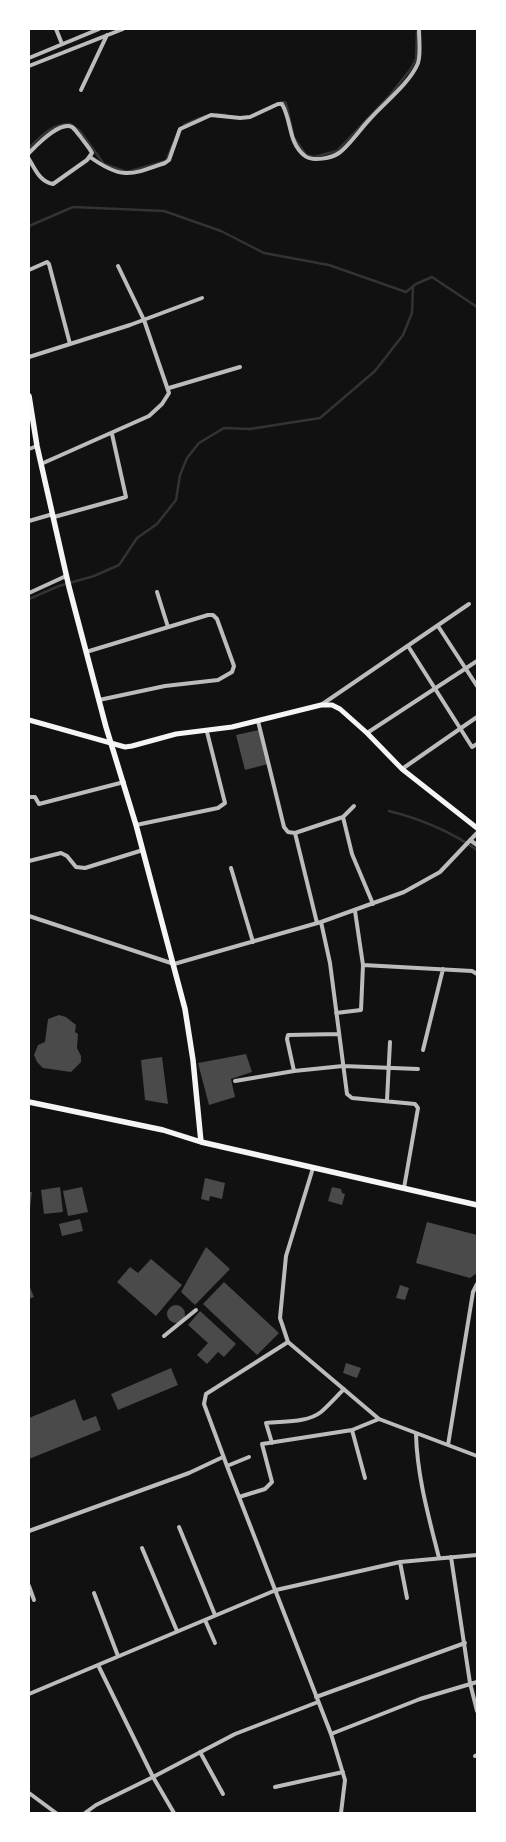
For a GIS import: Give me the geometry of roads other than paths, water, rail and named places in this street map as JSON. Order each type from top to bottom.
[{"type":"main road","points":[[29,396],[37,446],[66,578],[85,652],[143,850],[185,1009],[193,1060],[201,1142]]},
{"type":"main road","points":[[29,720],[112,743],[132,746],[176,734],[206,732],[321,705],[332,705],[340,709],[367,733],[402,769],[477,828]]},
{"type":"main road","points":[[29,1102],[163,1130],[201,1142],[477,1205]]},
{"type":"street","points":[[56,29],[62,44]]},
{"type":"street","points":[[29,58],[99,29]]},
{"type":"street","points":[[29,66],[123,29]]},
{"type":"street","points":[[90,157],[104,167],[126,174],[135,173],[166,163],[169,160],[180,129],[190,123],[211,115],[240,118],[250,116],[278,104],[282,104],[286,110],[291,134],[305,156],[311,159],[340,153],[370,118],[405,83],[418,63],[420,29]]},
{"type":"street","points":[[81,90],[107,35]]},
{"type":"street","points":[[29,153],[47,136],[66,126],[72,127],[92,153],[90,157],[53,184],[46,183],[39,176],[29,159]]},
{"type":"street","points":[[29,270],[42,262],[49,264],[70,344]]},
{"type":"street","points":[[41,464],[112,434],[155,412],[168,397],[169,388],[144,320],[118,266]]},
{"type":"street","points":[[29,357],[144,320],[202,298]]},
{"type":"street","points":[[169,388],[240,367]]},
{"type":"street","points":[[29,521],[126,497],[112,434]]},
{"type":"street","points":[[29,449],[37,446]]},
{"type":"street","points":[[29,593],[66,578]]},
{"type":"street","points":[[157,592],[168,627]]},
{"type":"street","points":[[321,705],[469,604]]},
{"type":"street","points":[[85,652],[213,615],[218,619],[234,666],[232,672],[218,680],[166,686],[99,700]]},
{"type":"street","points":[[438,626],[477,686]]},
{"type":"street","points":[[408,646],[472,747],[477,744]]},
{"type":"street","points":[[367,733],[477,661]]},
{"type":"street","points":[[402,769],[477,717]]},
{"type":"street","points":[[258,721],[284,827],[289,833],[295,833],[343,817],[354,806]]},
{"type":"street","points":[[136,825],[218,808],[225,803],[206,732]]},
{"type":"street","points":[[29,798],[35,798],[39,804],[124,782]]},
{"type":"street","points":[[343,817],[352,854],[373,904]]},
{"type":"street","points":[[295,833],[330,963],[346,1092],[349,1097],[415,1104],[418,1108],[404,1188]]},
{"type":"street","points":[[29,916],[174,964],[355,911],[404,892],[434,877],[477,833]]},
{"type":"street","points":[[469,840],[477,845]]},
{"type":"street","points":[[29,860],[61,853],[67,856],[76,867],[85,868],[143,850]]},
{"type":"street","points":[[231,868],[254,942]]},
{"type":"street","points":[[336,1013],[361,1010],[363,965],[355,911]]},
{"type":"street","points":[[363,965],[472,971],[477,974]]},
{"type":"street","points":[[424,1050],[443,969]]},
{"type":"street","points":[[294,1071],[287,1039],[288,1035],[339,1034]]},
{"type":"street","points":[[387,1100],[390,1042]]},
{"type":"street","points":[[235,1081],[294,1071],[343,1066],[418,1069]]},
{"type":"street","points":[[313,1168],[286,1256],[280,1318],[288,1342],[379,1419],[477,1456]]},
{"type":"street","points":[[448,1445],[473,1292],[477,1284]]},
{"type":"street","points":[[164,1336],[196,1310]]},
{"type":"street","points":[[288,1342],[206,1394],[204,1404],[331,1734],[345,1780],[342,1813]]},
{"type":"street","points":[[272,1443],[266,1423],[305,1420],[320,1412],[344,1389]]},
{"type":"street","points":[[239,1497],[265,1488],[272,1482],[262,1445],[352,1430],[379,1419]]},
{"type":"street","points":[[352,1430],[365,1478]]},
{"type":"street","points":[[416,1434],[416,1454],[439,1558]]},
{"type":"street","points":[[29,1531],[189,1473],[223,1457]]},
{"type":"street","points":[[227,1466],[249,1458]]},
{"type":"street","points":[[179,1526],[215,1615]]},
{"type":"street","points":[[142,1548],[177,1631]]},
{"type":"street","points":[[29,1694],[276,1590],[400,1562],[477,1554]]},
{"type":"street","points":[[451,1557],[470,1684],[477,1711]]},
{"type":"street","points":[[400,1562],[406,1598]]},
{"type":"street","points":[[29,1586],[34,1600]]},
{"type":"street","points":[[94,1593],[118,1656]]},
{"type":"street","points":[[205,1620],[215,1643]]},
{"type":"street","points":[[316,1697],[464,1643]]},
{"type":"street","points":[[98,1665],[153,1778],[174,1813]]},
{"type":"street","points":[[331,1734],[420,1699],[477,1682]]},
{"type":"street","points":[[84,1813],[96,1805],[153,1778],[235,1734],[318,1702]]},
{"type":"street","points":[[200,1752],[223,1794]]},
{"type":"street","points":[[275,1787],[342,1772]]},
{"type":"street","points":[[29,1793],[56,1813]]},
{"type":"waterway","points":[[295,139],[306,155],[314,157],[337,151],[390,95],[410,70],[416,59],[417,32]]},
{"type":"waterway","points":[[281,102],[285,102],[287,107],[293,134]]},
{"type":"waterway","points":[[184,125],[210,115],[226,115]]},
{"type":"waterway","points":[[29,148],[52,128],[70,124],[80,131],[104,164],[127,172],[166,161],[173,144]]},
{"type":"waterway","points":[[29,226],[73,207],[164,211],[221,231],[264,253],[329,265],[406,292],[416,284],[432,277],[477,307]]},
{"type":"waterway","points":[[29,599],[59,586],[94,576],[119,565],[137,538],[157,524],[176,500],[180,475],[187,458],[199,443],[224,428],[250,429],[320,418],[375,371],[403,335],[412,313],[413,286]]},
{"type":"waterway","points":[[389,811],[435,826],[477,850]]}]
